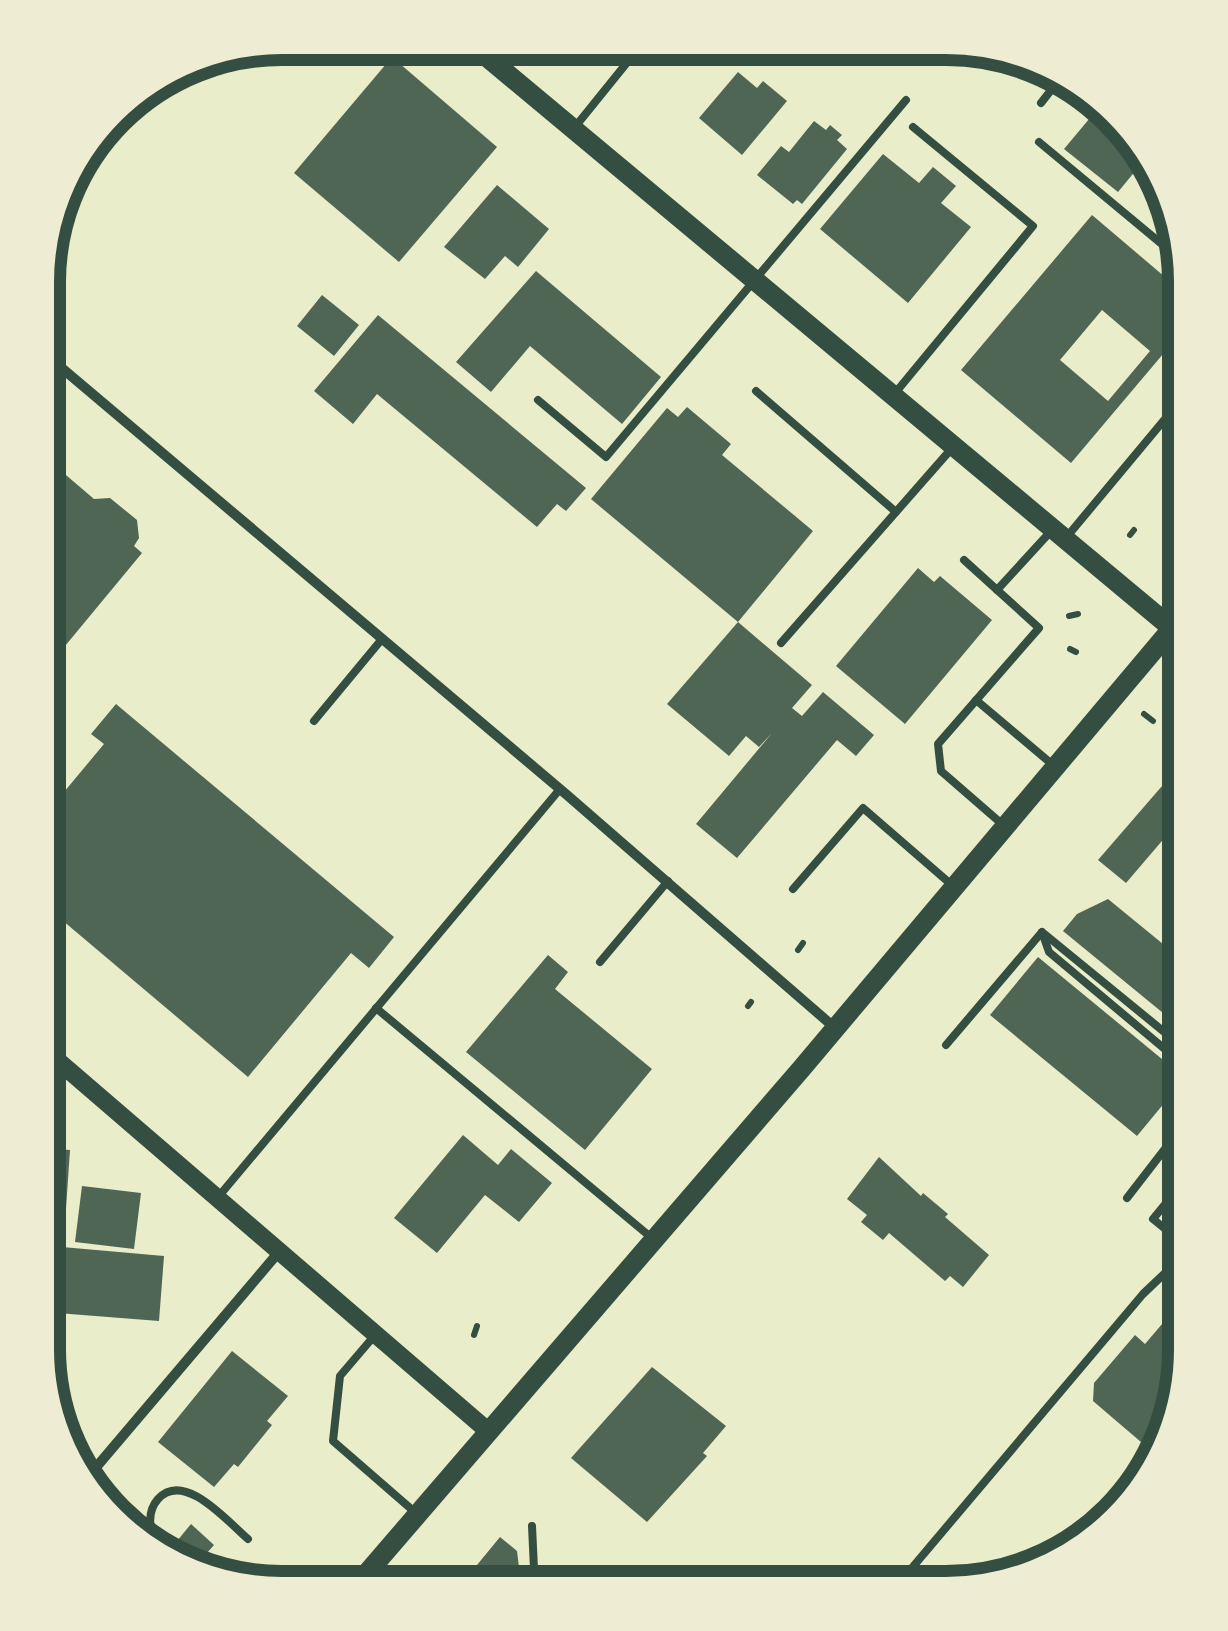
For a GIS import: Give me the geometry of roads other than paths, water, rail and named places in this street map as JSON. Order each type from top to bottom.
[{"type":"main road","points":[[491,60],[1059,534],[1168,616]]},
{"type":"main road","points":[[374,1571],[488,1431],[1168,641]]},
{"type":"street","points":[[60,367],[668,881],[836,1029]]},
{"type":"street","points":[[60,1063],[488,1431]]},
{"type":"street","points":[[95,1469],[278,1252]]},
{"type":"lane","points":[[573,129],[629,60]]},
{"type":"lane","points":[[1040,102],[1052,87]]},
{"type":"lane","points":[[538,400],[606,456],[906,100]]},
{"type":"lane","points":[[893,395],[1033,226],[913,127]]},
{"type":"lane","points":[[1039,142],[1165,248]]},
{"type":"lane","points":[[756,391],[896,512]]},
{"type":"lane","points":[[998,590],[1059,534],[1168,415]]},
{"type":"lane","points":[[781,643],[954,446]]},
{"type":"lane","points":[[964,560],[1039,628],[938,744],[941,771],[1006,827]]},
{"type":"lane","points":[[314,721],[382,639]]},
{"type":"lane","points":[[976,700],[1056,768]]},
{"type":"lane","points":[[216,1199],[560,789]]},
{"type":"lane","points":[[793,888],[864,808],[955,888]]},
{"type":"lane","points":[[600,962],[668,881]]},
{"type":"lane","points":[[946,1045],[1042,932]]},
{"type":"lane","points":[[1042,932],[1168,1035]]},
{"type":"lane","points":[[1042,932],[1049,952],[1168,1052]]},
{"type":"lane","points":[[376,1008],[654,1239]]},
{"type":"lane","points":[[1128,1198],[1168,1145]]},
{"type":"lane","points":[[1168,1201],[1153,1219],[1168,1232]]},
{"type":"lane","points":[[909,1571],[1142,1294],[1168,1270]]},
{"type":"lane","points":[[375,1335],[340,1376],[333,1441],[418,1514]]},
{"type":"lane","points":[[151,1529],[151,1510],[162,1495],[170,1490],[190,1490],[248,1539]]},
{"type":"lane","points":[[532,1526],[536,1571]]}]
